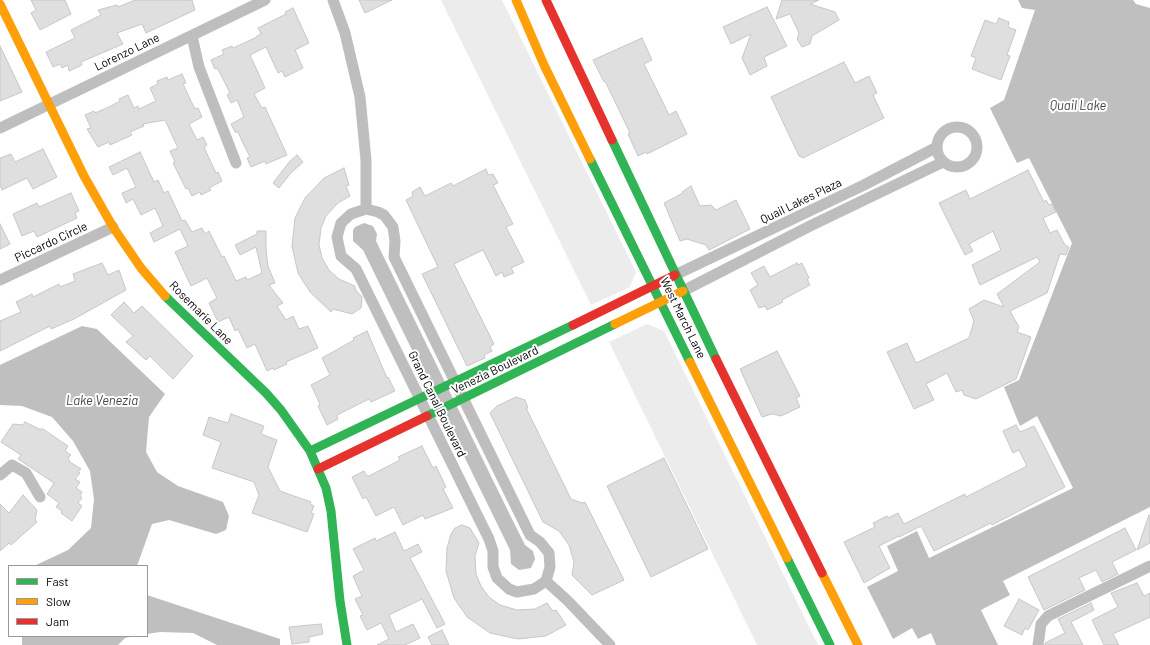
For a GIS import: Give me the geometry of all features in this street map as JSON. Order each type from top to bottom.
[{"type":"street","name":"Lorenzo Lane","points":[[0,128],[265,0]]},
{"type":"street","points":[[333,0],[345,33],[360,97],[366,160],[366,209],[378,212],[384,216],[393,227],[395,240],[394,257],[530,535],[540,542],[549,553],[550,567],[546,581],[577,609],[610,645]]},
{"type":"street","name":"West March Lane","points":[[516,0],[544,65],[830,645]]},
{"type":"street","name":"West March Lane","points":[[546,0],[683,292],[858,645]]},
{"type":"street","name":"Rosemarie Lane","points":[[0,4],[84,176],[113,228],[141,268],[166,297],[271,398],[310,451],[326,488],[331,511],[340,601],[347,645]]},
{"type":"street","points":[[192,36],[199,67],[236,163]]},
{"type":"street","points":[[957,127],[969,131],[976,142],[976,155],[967,165],[953,167],[943,162],[938,155],[937,147],[940,136],[945,131],[957,127]]},
{"type":"street","name":"Quail Lakes Plaza","points":[[675,275],[857,188],[937,147]]},
{"type":"street","points":[[683,292],[810,226],[943,162]]},
{"type":"street","name":"Grand Canal Boulevard","points":[[366,209],[351,214],[341,224],[337,237],[338,249],[346,262],[354,266],[356,269],[489,539],[493,551],[493,567],[497,578],[509,589],[517,592],[534,589],[546,581]]},
{"type":"street","name":"Piccardo Circle","points":[[0,280],[113,228]]},
{"type":"street","name":"Venezia Boulevard","points":[[310,451],[675,275]]},
{"type":"street","name":"Venezia Boulevard","points":[[318,469],[683,292]]},
{"type":"street","points":[[614,305],[622,321]]},
{"type":"street","points":[[0,475],[12,465],[26,473],[40,497]]},
{"type":"street","points":[[1038,645],[1041,624],[1048,616],[1150,566]]},
{"type":"shaded area","points":[[441,0],[502,0],[636,272],[630,287],[591,305]]},
{"type":"shaded area","points":[[647,324],[664,331],[818,645],[757,645],[609,342]]},
{"type":"water","name":"Quail Lake","points":[[1018,0],[1133,0],[1136,4],[1150,8],[1150,507],[1003,581],[1010,595],[981,610],[998,645],[936,645],[931,633],[918,639],[912,628],[893,639],[867,587],[898,571],[887,546],[917,531],[929,558],[1073,488],[1037,416],[1020,426],[1004,387],[1019,380],[1072,243],[1029,158],[1017,163],[990,108],[1004,100],[1035,10],[1022,8]]},
{"type":"water","points":[[364,223],[373,226],[377,234],[376,241],[510,515],[525,545],[533,551],[535,559],[531,568],[519,570],[511,564],[510,550],[363,250],[353,241],[353,230],[355,227]]},
{"type":"water","name":"Lake Venezia","points":[[82,326],[97,329],[165,394],[149,417],[146,452],[157,472],[178,486],[223,502],[229,516],[226,530],[216,534],[169,520],[152,524],[137,565],[36,565],[68,550],[91,528],[94,499],[90,471],[73,441],[52,417],[22,406],[0,405],[0,365]]},
{"type":"water","points":[[148,595],[280,639],[280,645],[217,645],[193,633],[160,632],[148,634]]},
{"type":"water","points":[[22,637],[130,637],[125,638],[118,645],[22,645]]},
{"type":"building","points":[[31,0],[65,0],[71,14],[40,30],[31,13],[36,10]]},
{"type":"building","points":[[135,0],[192,0],[195,10],[146,33],[142,24],[117,33],[123,44],[81,62],[82,65],[69,71],[68,65],[62,68],[60,64],[53,67],[46,52],[75,38],[71,30],[101,15],[98,10],[117,5],[118,7]]},
{"type":"building","points":[[359,0],[392,0],[365,13]]},
{"type":"building","points":[[782,0],[819,0],[810,4],[835,12],[839,20],[812,36],[810,44],[802,47],[797,39],[799,33],[790,14],[776,19]]},
{"type":"building","points":[[767,7],[787,46],[764,57],[767,66],[750,75],[742,58],[751,34],[731,44],[723,27]]},
{"type":"building","points":[[293,8],[309,43],[295,50],[303,68],[285,77],[282,71],[278,73],[266,47],[250,55],[265,88],[254,94],[262,108],[265,107],[287,155],[266,164],[265,161],[251,167],[247,158],[250,157],[238,132],[235,132],[231,124],[244,117],[237,100],[231,103],[227,95],[230,93],[217,68],[215,69],[211,60],[224,54],[222,50],[232,46],[233,48],[257,37],[261,34],[258,28],[286,14],[285,12]]},
{"type":"building","points":[[999,18],[1009,22],[1008,27],[1016,30],[1007,55],[1010,56],[1001,80],[972,69],[976,58],[971,56],[985,20],[996,24]]},
{"type":"building","points":[[642,38],[652,60],[644,64],[669,115],[676,111],[687,134],[647,154],[646,152],[638,156],[628,134],[630,133],[605,81],[604,82],[593,60]]},
{"type":"building","points":[[0,46],[22,92],[0,101]]},
{"type":"building","points":[[844,62],[855,83],[869,76],[877,93],[873,95],[884,118],[803,158],[799,156],[771,97]]},
{"type":"building","points":[[182,74],[186,83],[183,84],[195,109],[198,108],[202,117],[189,124],[197,140],[203,137],[207,145],[204,147],[216,173],[218,172],[222,181],[209,188],[211,190],[201,195],[200,192],[192,196],[188,188],[186,189],[173,163],[175,162],[170,151],[178,148],[165,120],[143,124],[144,126],[130,132],[132,135],[110,145],[109,142],[98,147],[87,129],[91,128],[85,115],[94,111],[95,113],[111,106],[120,101],[119,99],[128,95],[134,108],[138,106],[139,109],[156,101],[150,88],[158,84],[157,81],[167,77],[168,80]]},
{"type":"building","points":[[43,149],[57,177],[33,189],[27,178],[2,190],[0,185],[0,158],[11,154],[15,162]]},
{"type":"building","points":[[140,152],[154,182],[158,180],[164,193],[168,191],[182,221],[185,220],[192,232],[202,228],[205,234],[209,231],[222,257],[224,256],[236,281],[246,277],[247,280],[262,273],[256,247],[240,255],[235,245],[257,234],[257,231],[266,231],[268,266],[275,283],[269,285],[283,303],[277,306],[286,320],[293,316],[299,329],[308,326],[318,348],[286,362],[287,364],[274,370],[273,368],[267,371],[255,344],[247,348],[238,329],[235,331],[229,317],[218,322],[209,303],[217,298],[207,278],[191,286],[175,252],[188,246],[180,229],[154,242],[150,233],[163,226],[155,208],[141,215],[133,199],[126,203],[122,193],[136,187],[127,168],[113,175],[109,167]]},
{"type":"building","points":[[297,155],[303,162],[290,174],[279,188],[273,183],[290,161]]},
{"type":"building","points":[[344,168],[349,185],[346,186],[350,196],[338,203],[326,216],[321,228],[319,245],[322,258],[329,270],[339,279],[355,286],[355,289],[362,297],[361,308],[352,314],[333,309],[331,312],[310,292],[298,273],[292,246],[295,218],[305,198],[324,178]]},
{"type":"building","points":[[486,169],[488,175],[493,174],[498,183],[493,185],[513,224],[506,227],[524,262],[511,268],[514,273],[504,277],[502,272],[496,276],[483,250],[454,264],[494,344],[490,347],[492,351],[484,355],[485,358],[467,366],[422,274],[438,267],[406,200],[413,196],[412,192],[420,187],[425,196],[451,183],[453,186]]},
{"type":"building","points":[[1028,170],[1044,202],[1046,200],[1049,205],[1052,204],[1056,212],[1043,218],[1050,233],[1057,230],[1065,245],[1069,247],[1066,255],[1060,254],[1047,293],[1010,311],[1019,327],[1017,332],[1031,337],[1016,379],[976,399],[964,395],[962,390],[956,392],[947,373],[926,384],[934,400],[914,409],[887,352],[907,343],[916,363],[969,338],[974,321],[969,309],[984,300],[1004,307],[997,294],[1040,262],[1037,257],[980,285],[972,265],[1001,250],[993,231],[969,244],[973,251],[965,255],[939,203],[966,190],[970,199]]},
{"type":"building","points":[[691,186],[700,206],[711,205],[716,210],[736,200],[750,229],[709,250],[706,245],[687,239],[680,241],[664,203],[683,193],[682,192]]},
{"type":"building","points":[[71,193],[79,211],[75,213],[77,218],[37,237],[34,231],[22,236],[13,214],[37,203],[39,207]]},
{"type":"building","points":[[0,224],[10,244],[0,249]]},
{"type":"building","points":[[102,263],[108,275],[119,270],[126,290],[74,319],[51,329],[50,326],[0,351],[0,321],[21,312],[16,302],[32,294],[33,297],[59,284],[60,287],[75,281],[73,274]]},
{"type":"building","points":[[797,263],[798,265],[802,263],[809,278],[807,279],[810,285],[767,310],[765,306],[759,308],[750,290],[758,285],[751,273],[764,266],[770,277]]},
{"type":"building","points":[[124,302],[134,313],[142,306],[193,356],[173,379],[150,356],[146,360],[126,342],[133,336],[111,315]]},
{"type":"building","points":[[367,331],[387,378],[388,377],[395,391],[371,402],[369,399],[339,414],[337,416],[338,419],[327,425],[318,406],[320,404],[311,385],[330,375],[322,358],[354,340],[353,338]]},
{"type":"building","points":[[777,351],[800,396],[796,398],[800,407],[781,416],[772,414],[762,417],[740,369]]},
{"type":"building","points":[[516,397],[525,400],[528,408],[526,408],[571,499],[582,503],[585,502],[624,580],[592,595],[572,575],[574,562],[569,545],[559,531],[543,522],[490,413],[497,406]]},
{"type":"building","points":[[231,414],[264,426],[261,434],[277,440],[268,467],[280,491],[311,502],[310,504],[314,506],[311,513],[314,514],[307,532],[252,513],[259,495],[254,482],[212,468],[221,442],[203,435],[209,417],[228,423]]},
{"type":"building","points":[[25,422],[39,429],[43,429],[68,446],[65,451],[71,455],[68,458],[70,462],[81,469],[78,472],[80,473],[75,479],[80,482],[76,488],[82,492],[80,496],[82,498],[78,503],[82,506],[72,521],[61,513],[62,511],[56,507],[59,503],[47,494],[54,483],[18,459],[21,455],[1,442],[13,424],[23,425]]},
{"type":"building","points":[[1016,425],[1020,432],[1034,426],[1065,487],[992,525],[991,523],[934,551],[921,526],[899,536],[879,546],[890,568],[864,583],[844,542],[875,527],[873,523],[887,516],[888,518],[898,513],[904,524],[965,494],[966,497],[1027,466],[1019,450],[1013,453],[1003,431]]},
{"type":"building","points":[[422,446],[433,468],[436,466],[446,487],[443,489],[453,508],[425,519],[423,515],[403,525],[394,507],[376,516],[366,497],[363,499],[352,477],[364,471],[367,476],[369,476],[400,460],[398,457]]},
{"type":"building","points":[[664,458],[708,549],[651,577],[607,486]]},
{"type":"building","points":[[23,495],[37,510],[35,520],[37,522],[11,545],[9,543],[0,551],[0,504],[9,513]]},
{"type":"building","points":[[1149,515],[1150,543],[1137,550]]},
{"type":"building","points":[[462,525],[470,528],[479,543],[475,556],[476,574],[481,586],[489,597],[500,605],[517,610],[535,609],[547,603],[553,611],[556,610],[566,625],[546,636],[518,639],[490,633],[467,617],[454,598],[446,571],[447,548],[451,534],[455,528]]},
{"type":"building","points":[[1125,528],[1136,550],[1112,562],[1118,574],[1102,582],[1096,570],[1079,578],[1085,590],[1044,610],[1028,577]]},
{"type":"building","points":[[395,532],[404,551],[418,544],[422,552],[410,558],[445,624],[437,628],[422,599],[389,615],[396,632],[413,624],[420,638],[405,645],[377,645],[389,639],[381,623],[367,630],[360,616],[363,615],[355,599],[362,596],[353,576],[364,570],[353,549],[375,538],[376,541]]},
{"type":"building","points":[[1137,583],[1144,596],[1150,593],[1150,617],[1113,634],[1119,645],[1104,645],[1092,620],[1118,607],[1111,593]]},
{"type":"building","points":[[1019,599],[1039,610],[1028,630],[1025,628],[1022,635],[1004,626]]},
{"type":"building","points":[[1091,603],[1094,610],[1071,622],[1083,645],[1045,645],[1045,643],[1065,633],[1058,619]]},
{"type":"building","points":[[321,624],[323,634],[309,637],[309,642],[292,644],[289,627]]},
{"type":"building","points":[[442,630],[449,645],[432,645],[428,637]]},
{"type":"traffic: fast","points":[[612,140],[716,359]]},
{"type":"traffic: fast","points":[[590,159],[690,362]]},
{"type":"traffic: fast","points":[[165,296],[266,393],[281,410],[310,451],[326,488],[331,511],[340,601],[347,645]]},
{"type":"traffic: fast","points":[[427,416],[615,324]]},
{"type":"traffic: fast","points":[[310,451],[573,325]]},
{"type":"traffic: fast","points":[[787,558],[830,645]]},
{"type":"traffic: slow","points":[[516,0],[544,65],[590,159]]},
{"type":"traffic: slow","points":[[0,4],[84,176],[113,227],[141,268],[165,296]]},
{"type":"traffic: slow","points":[[615,324],[683,291]]},
{"type":"traffic: slow","points":[[690,362],[787,558]]},
{"type":"traffic: slow","points":[[822,573],[858,645]]},
{"type":"traffic: jam","points":[[546,0],[612,140]]},
{"type":"traffic: jam","points":[[573,325],[675,275]]},
{"type":"traffic: jam","points":[[716,359],[822,573]]},
{"type":"traffic: jam","points":[[318,469],[427,416]]}]
